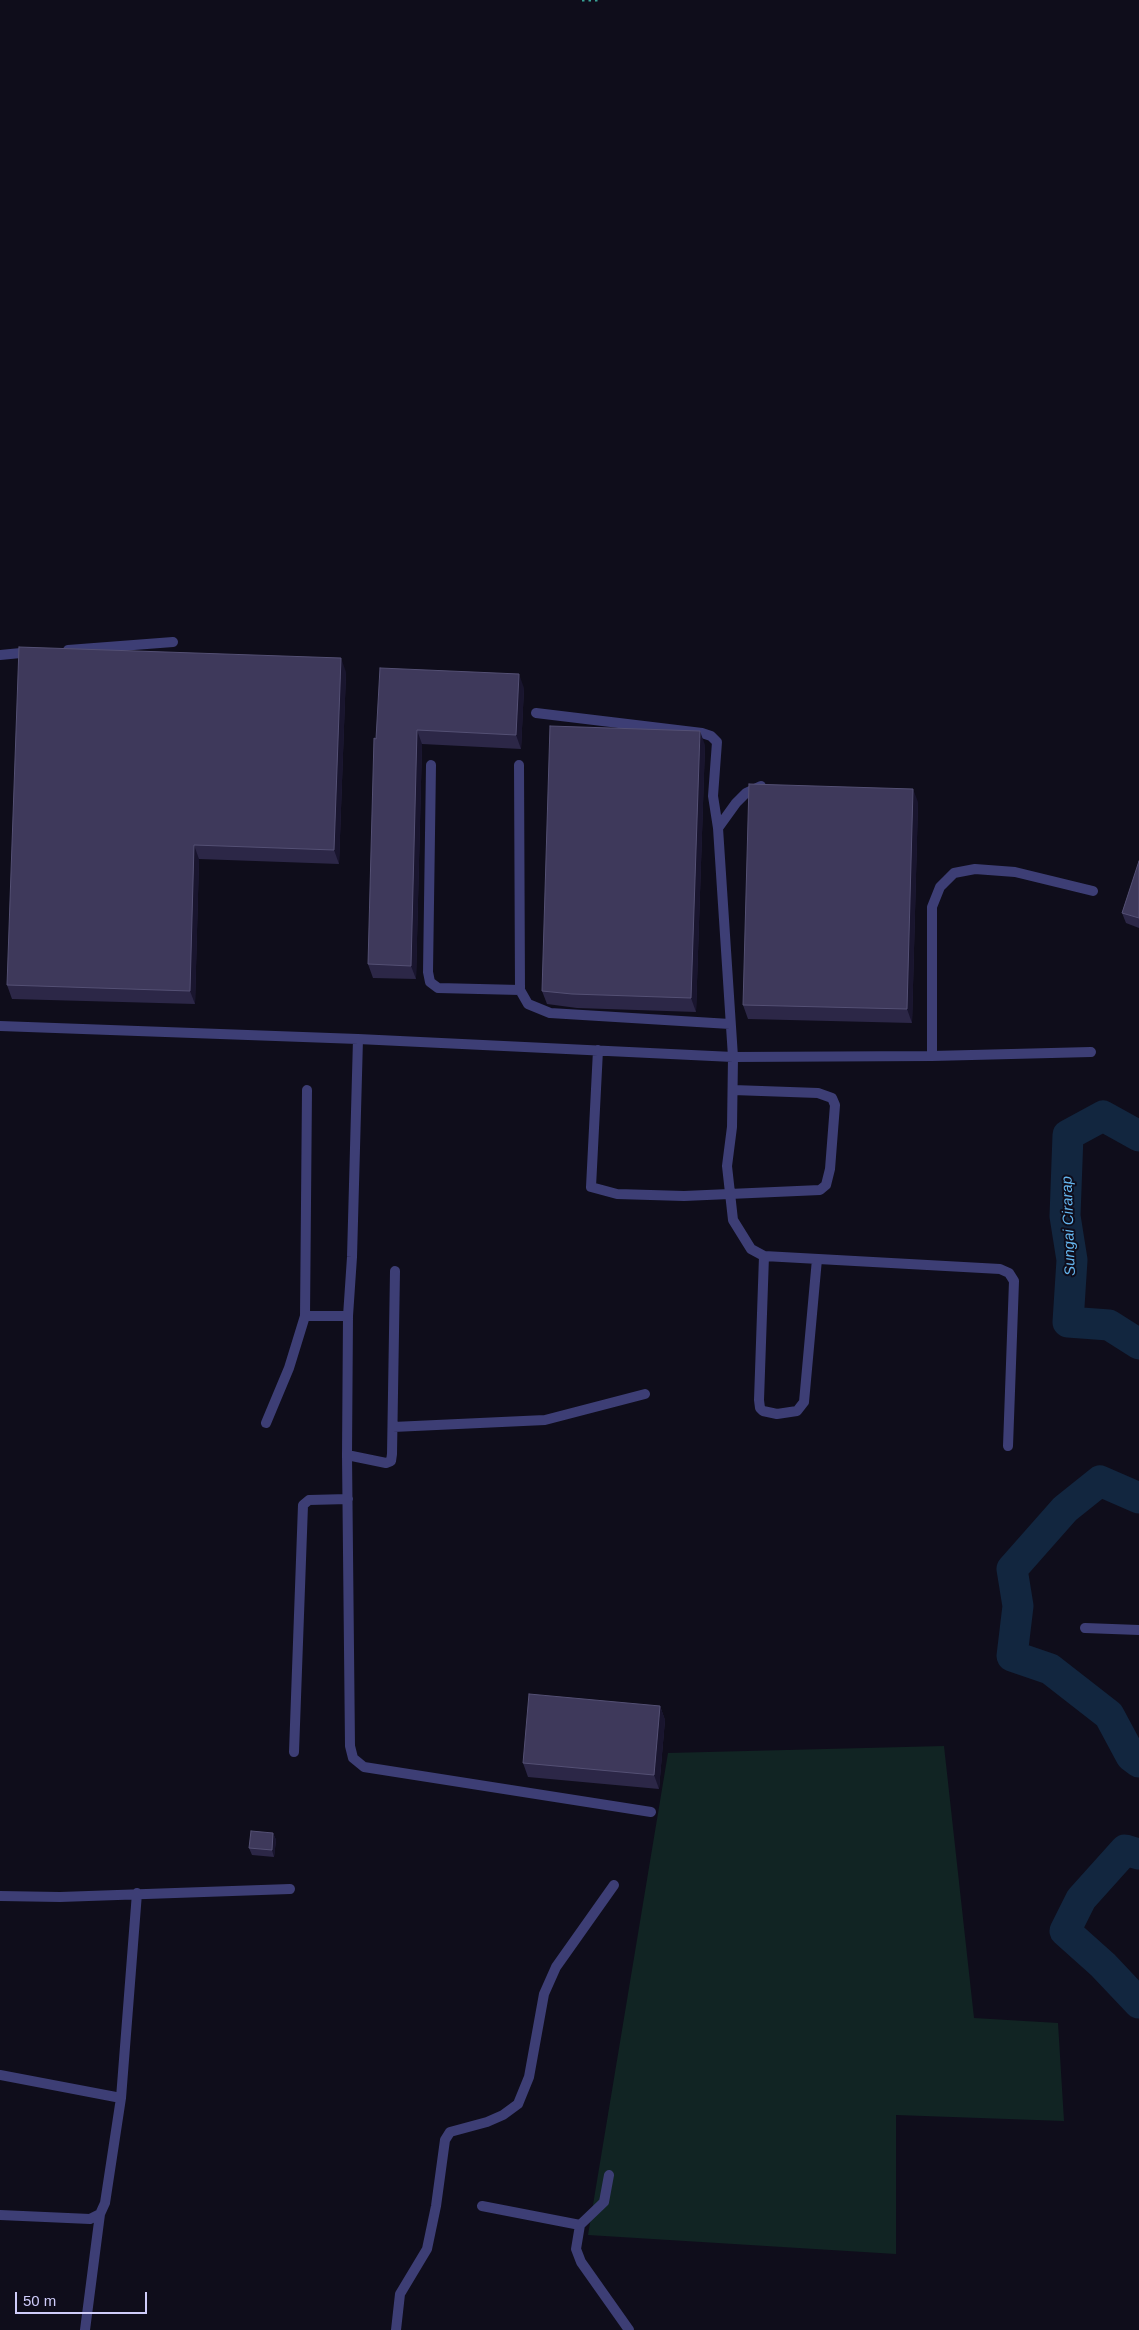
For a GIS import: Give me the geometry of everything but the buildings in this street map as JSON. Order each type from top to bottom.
[{"type":"lane","points":[[58,651],[173,642]]},
{"type":"lane","points":[[0,655],[38,652]]},
{"type":"lane","points":[[536,713],[711,736],[717,742],[713,796],[718,828],[733,1057],[732,1127],[727,1166],[733,1220],[751,1250],[764,1256],[1000,1269],[1009,1273],[1014,1281],[1008,1446]]},
{"type":"lane","points":[[431,765],[428,972],[430,982],[438,988],[520,990]]},
{"type":"lane","points":[[519,765],[520,990],[528,1004],[538,1010],[550,1013],[730,1024]]},
{"type":"lane","points":[[718,828],[736,802],[746,793],[756,787],[775,787]]},
{"type":"lane","points":[[932,1056],[932,907],[940,886],[954,872],[975,869],[1015,872],[1093,891]]},
{"type":"lane","points":[[0,1026],[358,1039],[733,1057],[932,1056],[1091,1052]]},
{"type":"lane","points":[[358,1039],[352,1257],[348,1316],[347,1455],[350,1746],[353,1758],[364,1767],[651,1812]]},
{"type":"lane","points":[[598,1050],[591,1186],[617,1194],[729,1194],[820,1190],[826,1185],[829,1174],[835,1105],[832,1098],[818,1093],[733,1090]]},
{"type":"lane","points":[[266,1423],[289,1368],[305,1316],[307,1090]]},
{"type":"lane","points":[[764,1256],[759,1400],[760,1408],[763,1411],[777,1414],[797,1411],[804,1402],[817,1258]]},
{"type":"lane","points":[[347,1455],[386,1463],[391,1461],[395,1271]]},
{"type":"lane","points":[[305,1316],[348,1316]]},
{"type":"lane","points":[[393,1426],[545,1420],[645,1394]]},
{"type":"lane","points":[[294,1752],[303,1505],[309,1500],[348,1499]]},
{"type":"lane","points":[[1085,1628],[1139,1630]]},
{"type":"lane","points":[[396,2330],[400,2294],[427,2249],[436,2206],[445,2140],[450,2132],[487,2122],[503,2115],[518,2104],[529,2076],[544,1994],[556,1967],[614,1885]]},
{"type":"lane","points":[[0,1896],[60,1897],[290,1889]]},
{"type":"lane","points":[[86,2330],[100,2214],[105,2203],[121,2098],[137,1893]]},
{"type":"lane","points":[[0,2075],[121,2098]]},
{"type":"lane","points":[[608,2175],[604,2202],[580,2225],[576,2250],[581,2262],[629,2330]]},
{"type":"lane","points":[[482,2206],[580,2225]]},
{"type":"lane","points":[[0,2215],[90,2219],[100,2214]]},
{"type":"path","points":[[582,0],[601,0]]},
{"type":"green space","points":[[944,1746],[974,2018],[1058,2023],[1064,2121],[896,2115],[896,2254],[588,2235],[668,1753]]},
{"type":"waterway","name":"Sungai Cirarap","points":[[1139,1136],[1103,1116],[1068,1135],[1065,1216],[1072,1260],[1068,1322],[1109,1325],[1139,1344]]},
{"type":"waterway","name":"Sungai Cirarap","points":[[1139,1498],[1100,1481],[1065,1509],[1012,1569],[1018,1606],[1012,1656],[1050,1669],[1109,1715],[1131,1756],[1139,1762]]},
{"type":"waterway","name":"Sungai Cirarap","points":[[1139,1854],[1125,1850],[1081,1899],[1065,1931],[1103,1965],[1139,2003]]}]
